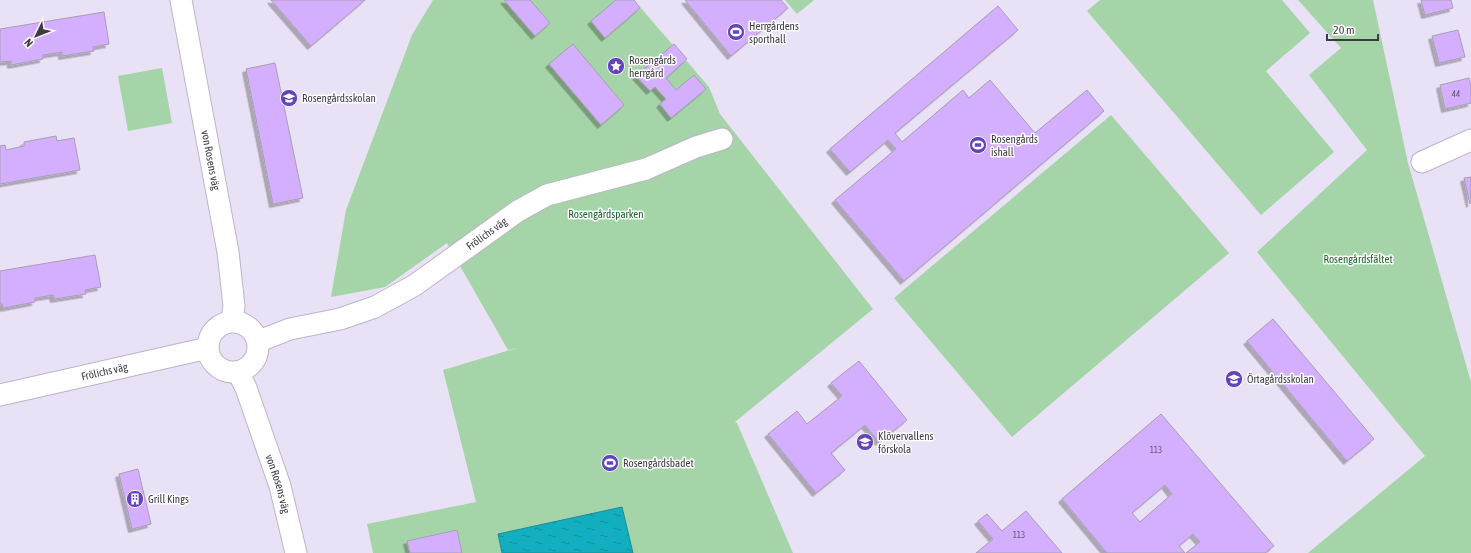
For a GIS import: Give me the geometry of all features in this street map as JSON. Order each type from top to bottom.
[{"type":"street","name":"von Rosens väg","points":[[181,0],[228,252],[234,306],[232,321]]},
{"type":"street","name":"Frölichs väg","points":[[258,341],[290,329],[340,318],[375,306],[415,285],[518,212],[547,195],[646,169],[722,139]]},
{"type":"street","points":[[1422,162],[1471,140]]},
{"type":"street","points":[[232,321],[241,322],[249,326],[255,333],[258,341],[259,350],[257,357],[246,369],[238,372],[229,372],[214,364],[208,348],[209,338],[214,329],[222,324],[232,321]]},
{"type":"street","name":"Frölichs väg","points":[[0,395],[208,348]]},
{"type":"street","name":"von Rosens väg","points":[[238,372],[246,388],[280,486],[296,553]]},
{"type":"green space","name":"Rosengårdsparken","points":[[433,0],[634,0],[709,87],[720,114],[873,309],[735,422],[737,423],[793,553],[373,553],[367,524],[476,502],[443,370],[517,348],[508,350],[447,243],[385,287],[331,297],[346,210],[412,35]]},
{"type":"green space","points":[[785,0],[814,0],[797,14]]},
{"type":"green space","points":[[1100,0],[1282,0],[1310,33],[1266,71],[1334,152],[1261,215],[1087,11]]},
{"type":"green space","name":"Rosengårdsfältet","points":[[1298,0],[1373,0],[1408,163],[1471,382],[1471,553],[1308,553],[1425,456],[1257,252],[1367,150],[1309,75],[1341,48]]},
{"type":"green space","points":[[162,68],[172,123],[128,131],[118,76]]},
{"type":"green space","points":[[1111,115],[1229,253],[1012,437],[894,298]]},
{"type":"water","points":[[622,507],[633,553],[502,553],[498,534]]},
{"type":"building","points":[[271,0],[365,0],[311,46]]},
{"type":"building","points":[[504,0],[530,0],[550,23],[535,36]]},
{"type":"building","points":[[616,0],[634,0],[640,8],[605,38],[591,21]]},
{"type":"building","name":"Herrgårdens sporthall","points":[[685,0],[781,0],[788,8],[731,56]]},
{"type":"building","points":[[1421,0],[1451,0],[1453,8],[1425,15]]},
{"type":"building","name":"Rosengårds ishall","points":[[998,6],[1018,30],[895,133],[902,142],[963,90],[969,98],[990,80],[1035,133],[1087,90],[1104,111],[904,281],[835,200],[896,149],[888,140],[850,172],[830,149]]},
{"type":"building","points":[[104,12],[109,44],[93,47],[94,51],[62,56],[62,52],[43,55],[43,59],[11,65],[11,61],[0,62],[0,29]]},
{"type":"building","points":[[1458,30],[1465,57],[1439,63],[1432,36]]},
{"type":"building","points":[[573,44],[624,105],[601,125],[549,64]]},
{"type":"building","points":[[674,44],[687,59],[666,78],[676,90],[694,75],[706,89],[671,118],[660,104],[666,99],[655,87],[650,91],[636,76]]},
{"type":"building","points":[[275,63],[303,198],[273,204],[246,69]]},
{"type":"building","points":[[1469,78],[1471,86],[1471,103],[1445,109],[1440,85]]},
{"type":"building","points":[[56,136],[57,141],[74,138],[80,170],[0,184],[0,146],[5,145],[6,150],[24,146],[24,142]]},
{"type":"building","points":[[1471,177],[1471,203],[1470,204],[1464,178]]},
{"type":"building","points":[[95,255],[101,287],[85,290],[86,294],[54,299],[53,295],[35,298],[35,302],[3,308],[2,304],[0,304],[0,271]]},
{"type":"building","points":[[1273,319],[1374,439],[1347,461],[1247,341]]},
{"type":"building","points":[[859,361],[907,420],[879,442],[865,425],[831,453],[845,470],[816,493],[768,434],[797,411],[807,424],[842,396],[831,383]]},
{"type":"building","points":[[1161,414],[1274,546],[1265,553],[1186,553],[1200,542],[1193,534],[1179,546],[1185,553],[1107,553],[1062,499]],"holes":[[[1165,485],[1172,494],[1140,522],[1132,513]]]},
{"type":"building","name":"Grill Kings","points":[[138,469],[151,524],[132,529],[119,474]]},
{"type":"building","points":[[1026,511],[1062,553],[976,553],[993,539],[978,521],[987,514],[1002,531]]},
{"type":"building","points":[[457,530],[462,553],[410,553],[407,541]]},
{"type":"place","name":"Herrgårdens sporthall","points":[[736,32]]},
{"type":"place","name":"Rosengårds herrgård","points":[[616,66]]},
{"type":"place","name":"Rosengårdsskolan","points":[[289,98]]},
{"type":"place","name":"Rosengårds ishall","points":[[978,145]]},
{"type":"place","name":"Örtagårdsskolan","points":[[1234,379]]},
{"type":"place","name":"Klövervallens förskola","points":[[865,442]]},
{"type":"place","name":"Rosengårdsbadet","points":[[610,463]]},
{"type":"place","name":"Grill Kings","points":[[135,499]]}]
